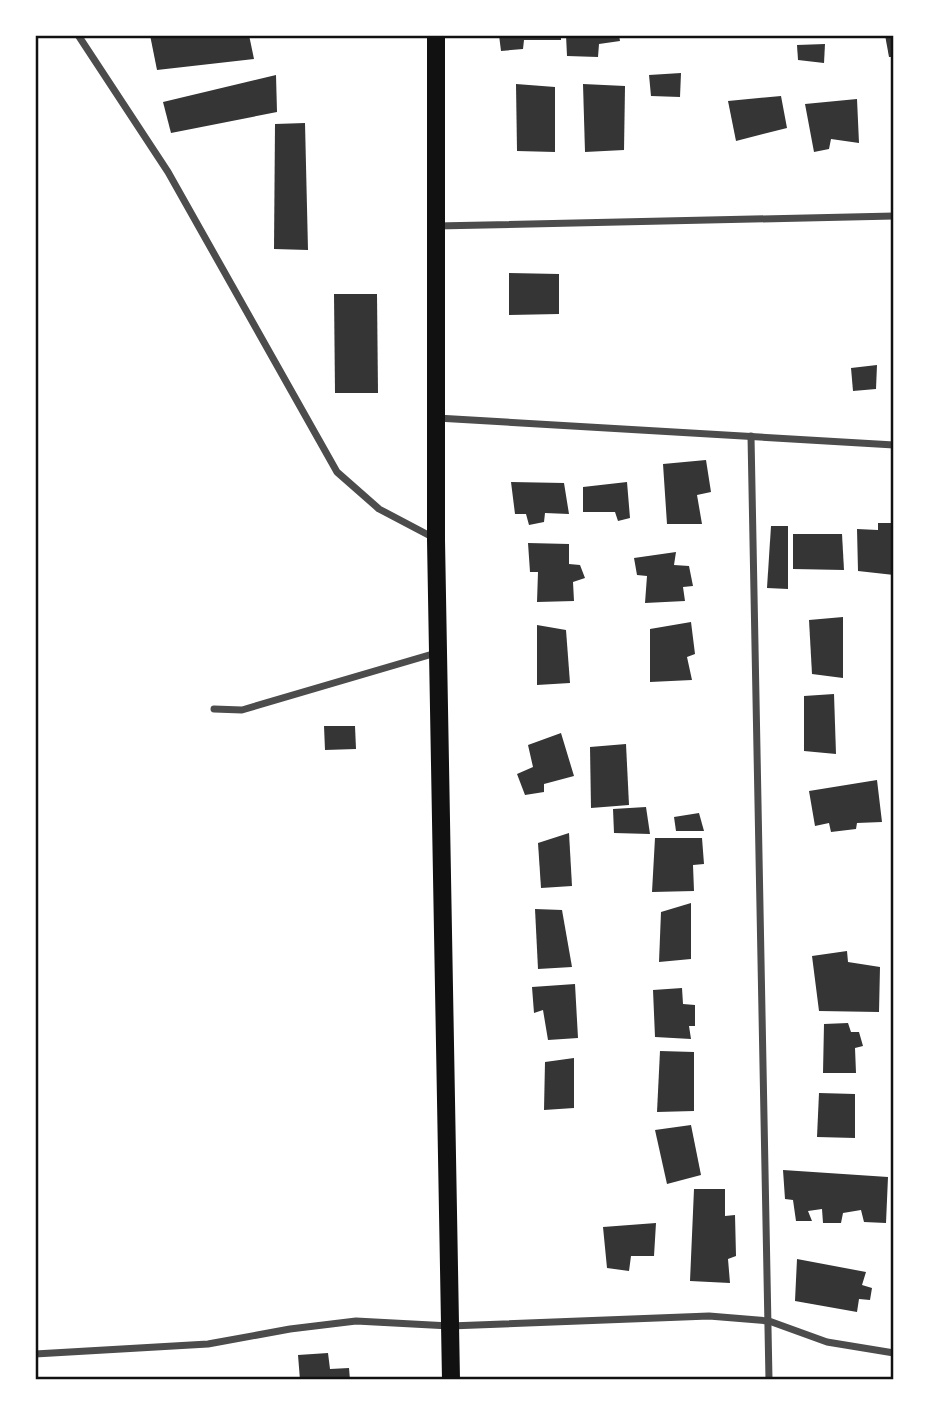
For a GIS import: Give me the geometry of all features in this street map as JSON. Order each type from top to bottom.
[{"type":"main road","points":[[436,35],[436,540],[452,1380]]},
{"type":"street","points":[[78,35],[168,172],[337,472],[379,509],[436,540]]},
{"type":"street","points":[[435,226],[894,216]]},
{"type":"street","points":[[437,418],[894,445]]},
{"type":"street","points":[[751,436],[769,1380]]},
{"type":"street","points":[[214,709],[242,709],[439,652]]},
{"type":"street","points":[[35,1354],[208,1344],[289,1329],[356,1321],[450,1326],[709,1316],[769,1321],[827,1342],[894,1353]]},
{"type":"building","points":[[150,35],[249,35],[254,59],[157,70]]},
{"type":"building","points":[[499,35],[561,35],[561,40],[524,40],[523,49],[501,51]]},
{"type":"building","points":[[566,35],[619,35],[620,41],[599,44],[598,57],[567,56]]},
{"type":"building","points":[[885,35],[894,35],[894,57],[889,57]]},
{"type":"building","points":[[825,44],[824,63],[798,60],[797,45]]},
{"type":"building","points":[[681,73],[680,97],[651,96],[649,75]]},
{"type":"building","points":[[276,75],[277,112],[171,133],[163,102]]},
{"type":"building","points":[[516,84],[555,87],[555,152],[517,151]]},
{"type":"building","points":[[583,84],[625,86],[624,150],[585,152]]},
{"type":"building","points":[[781,96],[787,128],[736,141],[728,101]]},
{"type":"building","points":[[857,99],[859,143],[831,139],[829,149],[814,152],[805,104]]},
{"type":"building","points":[[305,123],[308,250],[274,249],[275,124]]},
{"type":"building","points":[[509,273],[559,274],[559,314],[509,315]]},
{"type":"building","points":[[334,294],[377,294],[378,393],[335,393]]},
{"type":"building","points":[[877,365],[876,389],[853,391],[851,368]]},
{"type":"building","points":[[706,460],[711,492],[697,495],[702,524],[667,524],[663,464]]},
{"type":"building","points":[[511,482],[564,483],[569,514],[545,513],[544,522],[529,525],[526,514],[515,514]]},
{"type":"building","points":[[627,482],[630,518],[618,521],[615,512],[583,512],[583,487]]},
{"type":"building","points":[[878,523],[894,523],[894,575],[858,571],[857,529],[878,530]]},
{"type":"building","points":[[771,526],[788,526],[788,589],[767,588]]},
{"type":"building","points":[[793,534],[842,534],[844,570],[793,569]]},
{"type":"building","points":[[528,543],[569,544],[569,564],[580,565],[585,578],[573,582],[574,601],[537,602],[538,572],[530,572]]},
{"type":"building","points":[[676,552],[674,565],[689,566],[693,586],[683,587],[685,601],[645,603],[647,576],[637,575],[634,558]]},
{"type":"building","points":[[843,617],[843,678],[812,674],[809,620]]},
{"type":"building","points":[[691,622],[695,654],[687,657],[692,680],[650,682],[650,629]]},
{"type":"building","points":[[537,625],[566,630],[570,683],[537,685]]},
{"type":"building","points":[[834,694],[836,754],[804,751],[804,696]]},
{"type":"building","points":[[324,726],[355,726],[356,749],[325,750]]},
{"type":"building","points":[[561,733],[574,776],[544,784],[544,792],[525,795],[517,774],[533,767],[528,745]]},
{"type":"building","points":[[626,744],[629,805],[591,808],[590,747]]},
{"type":"building","points":[[877,780],[882,822],[857,823],[856,829],[831,832],[829,823],[815,826],[809,791]]},
{"type":"building","points":[[646,807],[650,834],[614,833],[613,809]]},
{"type":"building","points":[[699,813],[704,831],[676,831],[674,817]]},
{"type":"building","points":[[569,833],[572,886],[541,888],[538,843]]},
{"type":"building","points":[[655,838],[702,838],[704,864],[693,865],[694,891],[652,892]]},
{"type":"building","points":[[691,903],[691,959],[659,962],[661,912]]},
{"type":"building","points":[[535,909],[562,910],[572,967],[538,969]]},
{"type":"building","points":[[847,951],[848,962],[880,967],[879,1012],[819,1011],[812,956]]},
{"type":"building","points":[[575,984],[578,1038],[548,1040],[543,1010],[534,1013],[532,987]]},
{"type":"building","points":[[682,988],[683,1004],[695,1005],[695,1026],[689,1026],[691,1039],[655,1037],[653,990]]},
{"type":"building","points":[[848,1023],[851,1032],[859,1032],[863,1046],[855,1048],[856,1073],[823,1073],[824,1024]]},
{"type":"building","points":[[660,1051],[694,1052],[694,1111],[657,1112]]},
{"type":"building","points":[[574,1058],[574,1108],[544,1110],[545,1062]]},
{"type":"building","points":[[819,1093],[855,1094],[855,1138],[817,1137]]},
{"type":"building","points":[[691,1125],[701,1175],[667,1184],[655,1130]]},
{"type":"building","points":[[783,1170],[888,1177],[886,1223],[864,1222],[861,1210],[843,1213],[841,1223],[823,1223],[822,1209],[808,1211],[812,1221],[796,1221],[793,1200],[785,1199]]},
{"type":"building","points":[[694,1189],[725,1189],[725,1216],[735,1215],[736,1256],[728,1259],[730,1283],[690,1281]]},
{"type":"building","points":[[656,1223],[654,1256],[631,1256],[629,1271],[607,1268],[603,1227]]},
{"type":"building","points":[[797,1259],[866,1272],[862,1285],[872,1288],[870,1300],[859,1299],[857,1312],[795,1301]]},
{"type":"building","points":[[328,1353],[330,1369],[349,1368],[350,1380],[300,1380],[298,1355]]}]
